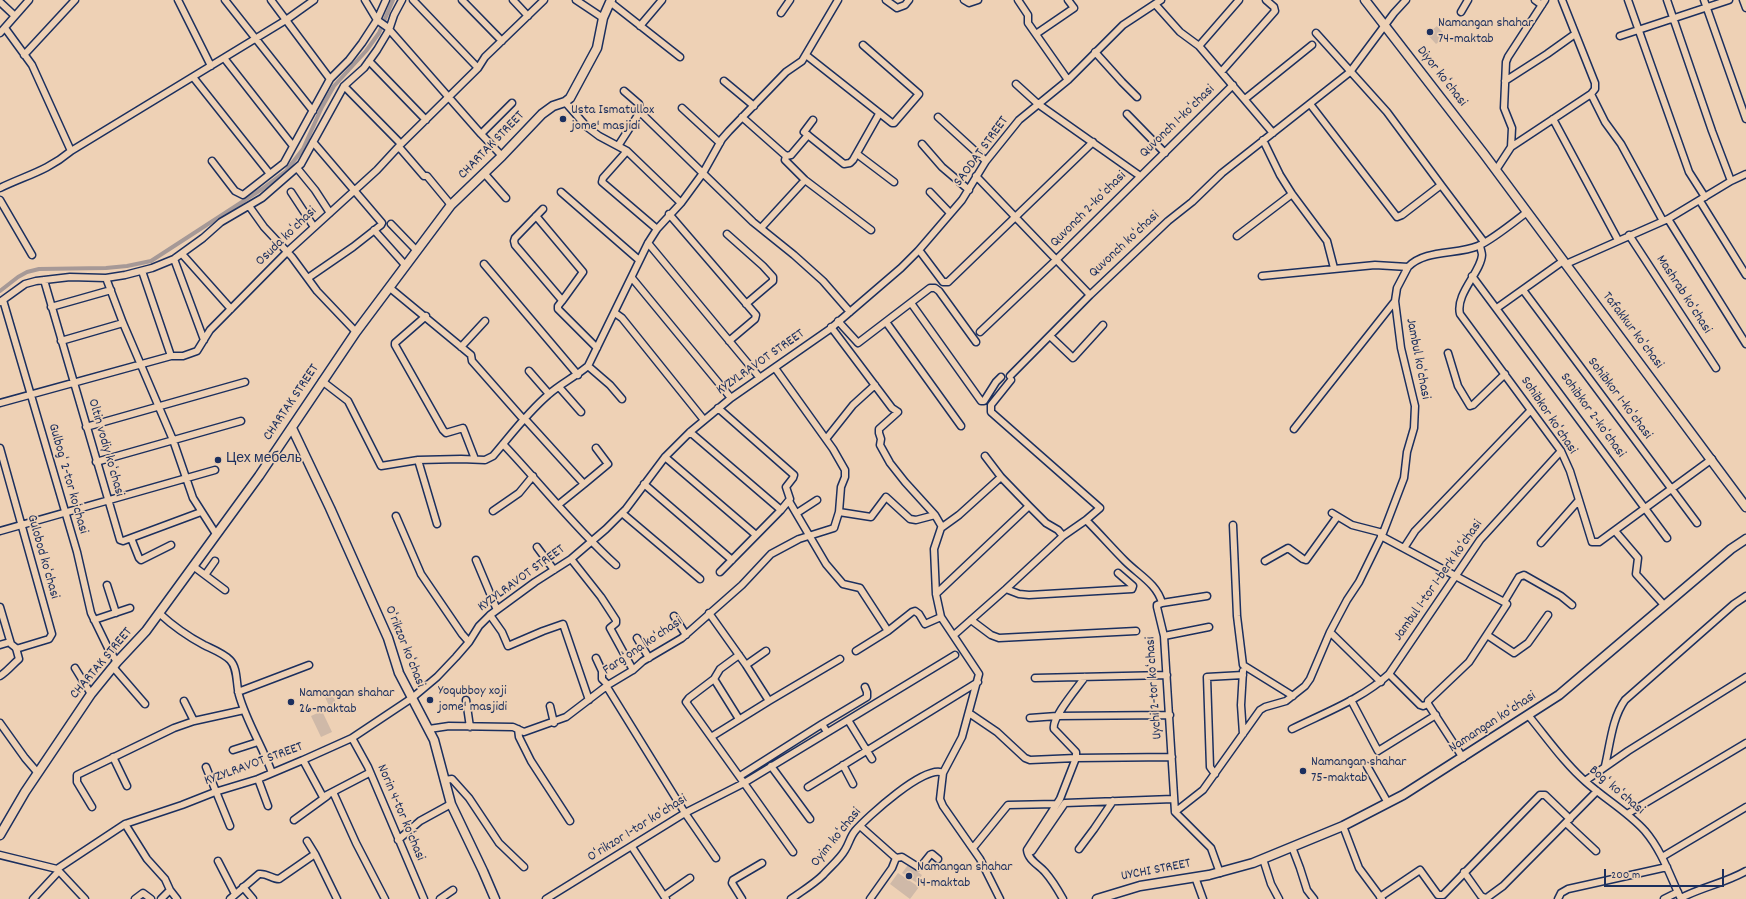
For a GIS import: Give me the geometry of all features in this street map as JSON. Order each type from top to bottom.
[{"type":"main road","name":"Diyor koʻchasi","points":[[1365,0],[1496,170]]},
{"type":"main road","name":"CHARTAK STREET","points":[[0,835],[37,772],[91,694],[115,664],[138,640],[194,566],[259,476],[356,332],[452,205],[542,114],[553,106],[565,102],[573,93],[597,48],[602,18],[610,1]]},
{"type":"main road","name":"Tafakkur koʻchasi","points":[[1496,170],[1712,459],[1746,507]]},
{"type":"main road","name":"Oʻrikzor koʻchasi","points":[[292,428],[330,508],[388,638],[399,673],[429,729],[439,755],[451,804],[484,871],[495,899]]},
{"type":"main road","name":"Namangan koʻchasi","points":[[1220,872],[1263,859],[1343,826],[1388,803],[1463,758],[1565,691],[1731,548],[1746,539]]},
{"type":"main road","name":"UYCHI STREET","points":[[1097,899],[1140,886],[1220,872]]},
{"type":"street","points":[[29,0],[2,31],[24,54],[32,65],[71,151]]},
{"type":"street","points":[[24,54],[75,0]]},
{"type":"street","points":[[178,0],[211,66]]},
{"type":"street","points":[[225,0],[313,111]]},
{"type":"street","points":[[271,0],[330,79]]},
{"type":"street","points":[[0,188],[41,171],[59,161],[71,151],[286,20],[314,0]]},
{"type":"street","points":[[365,0],[379,21],[388,28],[502,156]]},
{"type":"street","points":[[212,161],[240,195],[245,194],[284,163],[330,79],[349,60],[379,21],[386,0]]},
{"type":"street","points":[[1,301],[25,284],[70,277],[106,278],[142,271],[174,259],[221,222],[249,206],[280,184],[305,158],[344,86],[369,61],[402,0]]},
{"type":"street","points":[[413,0],[478,68]]},
{"type":"street","points":[[462,0],[502,41]]},
{"type":"street","points":[[513,0],[528,16]]},
{"type":"street","name":"Osuda koʻchasi","points":[[0,403],[171,356],[183,356],[194,353],[200,348],[210,330],[286,252],[378,170],[478,68],[485,57],[544,0]]},
{"type":"street","points":[[576,0],[602,18]]},
{"type":"street","points":[[640,26],[662,0]]},
{"type":"street","points":[[781,13],[790,0]]},
{"type":"street","points":[[322,382],[348,401],[379,465],[418,460],[485,460],[490,458],[534,408],[549,394],[578,375],[588,366],[632,278],[639,260],[657,229],[669,214],[681,203],[703,173],[720,143],[742,117],[786,72],[798,64],[806,55],[814,37],[838,0]]},
{"type":"street","points":[[886,0],[897,8],[905,5],[909,0]]},
{"type":"street","points":[[964,0],[969,3],[978,0]]},
{"type":"street","points":[[1018,0],[1028,15],[1028,23],[1068,80]]},
{"type":"street","points":[[1036,34],[1074,8],[1068,0]]},
{"type":"street","points":[[1199,46],[1239,0]]},
{"type":"street","name":"Quvonch 1-koʻchasi","points":[[1222,72],[1275,11],[1274,7],[1266,0]]},
{"type":"street","points":[[1334,268],[1327,241],[1292,194],[1280,175],[1263,140],[1350,72],[1384,25],[1406,0]]},
{"type":"street","points":[[1461,12],[1468,0]]},
{"type":"street","points":[[1511,147],[1512,128],[1504,108],[1508,56],[1544,2],[1535,0]]},
{"type":"street","points":[[1496,170],[1511,147],[1591,94],[1595,89],[1595,83],[1562,0]]},
{"type":"street","points":[[1628,0],[1689,172],[1746,275]]},
{"type":"street","points":[[1667,0],[1712,131],[1731,181]]},
{"type":"street","points":[[1704,0],[1746,119]]},
{"type":"street","points":[[1620,36],[1674,20],[1729,0]]},
{"type":"street","points":[[1744,0],[1746,8]]},
{"type":"street","points":[[610,1],[680,57]]},
{"type":"street","points":[[0,2],[15,16]]},
{"type":"street","name":"Quvonch 1-koʻchasi","points":[[1158,2],[1180,32],[1199,46],[1273,133]]},
{"type":"street","name":"SAODAT STREET","points":[[850,312],[901,268],[919,250],[969,190],[986,161],[1019,120],[1068,80],[1123,25],[1158,2]]},
{"type":"street","points":[[1316,33],[1387,112],[1482,244]]},
{"type":"street","points":[[1505,81],[1575,34]]},
{"type":"street","points":[[806,55],[892,124],[919,94],[864,45]]},
{"type":"street","points":[[1245,99],[1312,45]]},
{"type":"street","points":[[1095,52],[1137,97]]},
{"type":"street","points":[[224,58],[293,146]]},
{"type":"street","points":[[369,61],[426,120]]},
{"type":"street","points":[[193,77],[270,174]]},
{"type":"street","points":[[724,81],[754,106]]},
{"type":"street","points":[[1016,84],[1038,104],[1140,176]]},
{"type":"street","name":"Quvonch 1-koʻchasi","points":[[1140,176],[1233,85]]},
{"type":"street","points":[[344,86],[400,146],[424,176],[427,176],[452,205]]},
{"type":"street","points":[[624,91],[639,104],[640,112],[761,228],[823,281],[850,312]]},
{"type":"street","name":"Mashrab koʻchasi","points":[[1591,94],[1605,122],[1621,144],[1666,220],[1746,344]]},
{"type":"street","points":[[565,102],[592,132],[627,151],[681,203]]},
{"type":"street","points":[[481,134],[512,103]]},
{"type":"street","points":[[1310,104],[1396,216],[1402,215],[1441,185]]},
{"type":"street","points":[[682,108],[720,143]]},
{"type":"street","points":[[618,146],[640,112]]},
{"type":"street","points":[[813,120],[804,131],[844,164],[850,163],[879,114]]},
{"type":"street","points":[[1128,114],[1165,153]]},
{"type":"street","points":[[742,117],[786,156],[785,160],[805,180],[871,230]]},
{"type":"street","points":[[938,117],[986,161]]},
{"type":"street","points":[[1553,119],[1618,240]]},
{"type":"street","points":[[786,156],[791,155],[808,135]]},
{"type":"street","name":"Quvonch koʻchasi","points":[[1086,520],[1100,508],[991,412],[991,405],[1010,378],[1090,295],[1168,221],[1263,140]]},
{"type":"street","points":[[308,278],[354,247],[381,225],[382,222],[313,142]]},
{"type":"street","points":[[919,250],[943,282],[947,283],[1093,142]]},
{"type":"street","points":[[922,144],[942,167],[969,190]]},
{"type":"street","points":[[627,151],[603,178],[602,182],[657,229]]},
{"type":"street","points":[[856,154],[894,182]]},
{"type":"street","points":[[297,168],[315,190],[330,213]]},
{"type":"street","points":[[484,173],[506,198]]},
{"type":"street","points":[[1497,308],[1564,262],[1666,220],[1731,181],[1746,174]]},
{"type":"street","name":"Quvonch 2-koʻchasi","points":[[976,176],[1090,295]]},
{"type":"street","name":"Quvonch 2-koʻchasi","points":[[980,332],[1056,260],[1140,176]]},
{"type":"street","points":[[761,228],[805,180]]},
{"type":"street","points":[[291,192],[314,227]]},
{"type":"street","points":[[562,192],[639,260]]},
{"type":"street","points":[[930,192],[950,213]]},
{"type":"street","points":[[1237,236],[1292,194]]},
{"type":"street","points":[[0,200],[32,255]]},
{"type":"street","points":[[249,206],[255,216],[292,257],[317,291],[356,332]]},
{"type":"street","points":[[543,209],[514,241],[515,245],[562,301]]},
{"type":"street","points":[[1294,429],[1395,301],[1397,288],[1408,266],[1413,261],[1424,257],[1467,250],[1482,244],[1528,212]]},
{"type":"street","points":[[669,214],[756,315],[756,318],[729,341]]},
{"type":"street","points":[[536,216],[583,272],[558,306],[558,309],[597,348]]},
{"type":"street","points":[[392,224],[417,251]]},
{"type":"street","points":[[374,230],[406,266]]},
{"type":"street","points":[[727,234],[774,277],[773,281],[746,304]]},
{"type":"street","name":"Mashrab koʻchasi","points":[[1629,235],[1716,368]]},
{"type":"street","points":[[648,243],[760,378]]},
{"type":"street","name":"Sohibkor koʻchasi","points":[[1482,244],[1482,254],[1461,300],[1459,309],[1460,314],[1561,452],[1570,471],[1592,542],[1599,542],[1615,531],[1712,459]]},
{"type":"street","points":[[182,254],[231,309]]},
{"type":"street","points":[[174,259],[204,340]]},
{"type":"street","points":[[484,264],[578,375]]},
{"type":"street","points":[[1262,276],[1374,265],[1408,266]]},
{"type":"street","points":[[142,271],[171,356]]},
{"type":"street","name":"Sohibkor 2-koʻchasi","points":[[1472,276],[1667,538]]},
{"type":"street","points":[[106,278],[123,323],[173,440],[186,479],[201,512],[216,534]]},
{"type":"street","points":[[632,278],[731,398]]},
{"type":"street","name":"Oltin vodiy koʻchasi","points":[[44,280],[107,500],[120,540],[131,538]]},
{"type":"street","points":[[390,288],[426,316],[472,356],[472,361],[524,420],[584,484]]},
{"type":"street","points":[[838,322],[858,343],[930,288],[937,289],[976,342]]},
{"type":"street","points":[[52,307],[111,290]]},
{"type":"street","name":"Sohibkor 1-koʻchasi","points":[[1523,290],[1697,523]]},
{"type":"street","name":"Gulbogʻ 2-tor koʻchasi","points":[[1,301],[77,552],[94,620],[115,664],[145,704]]},
{"type":"street","name":"Jambul koʻchasi","points":[[1294,696],[1305,686],[1310,678],[1330,632],[1347,600],[1359,582],[1382,534],[1404,478],[1407,452],[1414,428],[1415,411],[1401,348],[1395,301]]},
{"type":"street","points":[[911,303],[981,401],[984,401],[998,379],[1002,377]]},
{"type":"street","name":"KYZYLRAVOT STREET","points":[[33,899],[58,870],[125,824],[215,792],[258,779],[303,760],[352,738],[412,698],[437,676],[469,642],[479,626],[490,615],[571,559],[622,513],[666,457],[690,432],[731,398],[775,368],[850,312]]},
{"type":"street","points":[[615,313],[622,318],[704,420]]},
{"type":"street","points":[[426,316],[395,343],[395,345],[443,430],[446,433],[463,428],[475,459]]},
{"type":"street","points":[[461,347],[485,321]]},
{"type":"street","points":[[886,322],[961,426]]},
{"type":"street","points":[[61,341],[123,323]]},
{"type":"street","points":[[1050,336],[1073,358],[1103,325]]},
{"type":"street","points":[[831,327],[892,408],[898,412],[879,429],[881,439],[880,445],[890,463],[935,515],[942,527]]},
{"type":"street","points":[[1448,353],[1458,386],[1469,406],[1473,405],[1505,374]]},
{"type":"street","points":[[588,366],[610,385],[622,399]]},
{"type":"street","points":[[775,368],[841,460],[846,472],[841,487],[839,512],[871,517],[886,497],[910,519],[916,520],[935,515]]},
{"type":"street","points":[[529,371],[549,394]]},
{"type":"street","points":[[86,427],[245,382]]},
{"type":"street","points":[[826,439],[853,405],[875,385]]},
{"type":"street","points":[[559,387],[581,412]]},
{"type":"street","points":[[718,408],[792,473],[793,478],[786,487],[790,496],[789,501],[720,572]]},
{"type":"street","points":[[1404,548],[1415,531],[1530,411]]},
{"type":"street","points":[[96,462],[240,420]]},
{"type":"street","points":[[690,432],[781,510]]},
{"type":"street","points":[[503,444],[534,476],[591,542],[616,565]]},
{"type":"street","name":"Gulobod koʻchasi","points":[[0,448],[20,525],[52,634],[49,639],[16,649]]},
{"type":"street","points":[[558,505],[608,464],[596,448]]},
{"type":"street","name":"Jambul 1-tor 1-berk koʻchasi","points":[[1381,682],[1389,674],[1486,534],[1561,452]]},
{"type":"street","points":[[985,456],[1001,477],[1046,523],[1058,530],[1063,536]]},
{"type":"street","points":[[666,457],[756,536]]},
{"type":"street","points":[[418,460],[437,524]]},
{"type":"street","points":[[0,531],[215,470]]},
{"type":"street","points":[[493,511],[518,493],[534,476]]},
{"type":"street","points":[[1000,899],[988,872],[974,848],[941,802],[940,792],[943,773],[958,747],[980,674],[941,617],[936,594],[934,549],[938,532],[942,527],[959,515],[1001,477]]},
{"type":"street","points":[[644,484],[732,560]]},
{"type":"street","points":[[797,513],[817,500]]},
{"type":"street","points":[[1540,543],[1579,500]]},
{"type":"street","points":[[789,501],[826,564],[845,586],[860,588],[888,631]]},
{"type":"street","points":[[936,594],[1030,506]]},
{"type":"street","points":[[171,545],[141,560],[131,538],[201,512]]},
{"type":"street","name":"Fargʻona koʻchasi","points":[[429,729],[449,726],[513,727],[521,732],[524,732],[554,723],[566,717],[638,665],[686,635],[742,585],[771,554],[787,544],[834,528],[836,526],[839,512]]},
{"type":"street","points":[[622,513],[700,579]]},
{"type":"street","points":[[1265,561],[1288,548],[1303,560],[1306,560],[1334,515],[1352,525],[1382,534],[1404,548],[1507,604],[1468,662],[1428,702],[1428,704]]},
{"type":"street","points":[[396,516],[424,579],[469,642]]},
{"type":"street","points":[[954,635],[1063,536],[1086,520],[1127,563],[1150,582],[1160,594],[1162,603],[1207,596]]},
{"type":"street","points":[[1233,525],[1237,616],[1244,666],[1243,734]]},
{"type":"street","points":[[1615,531],[1638,558],[1636,574],[1664,605]]},
{"type":"street","points":[[537,547],[554,570]]},
{"type":"street","points":[[571,559],[601,597],[616,620],[616,623],[610,628],[633,670]]},
{"type":"street","points":[[476,560],[497,610]]},
{"type":"street","points":[[205,575],[215,561]]},
{"type":"street","points":[[194,566],[224,590]]},
{"type":"street","points":[[1006,589],[1019,594],[1029,595],[1132,589],[1133,586],[1118,573]]},
{"type":"street","points":[[1504,602],[1519,577],[1524,575],[1561,596],[1572,605]]},
{"type":"street","points":[[108,585],[116,613]]},
{"type":"street","points":[[1605,766],[1611,736],[1619,711],[1625,700],[1734,604],[1746,596]]},
{"type":"street","name":"Uychi 2-tor koʻchasi","points":[[1162,603],[1157,606],[1164,636],[1175,812]]},
{"type":"street","points":[[0,607],[10,642],[16,649],[19,660],[12,664],[10,669],[0,676]]},
{"type":"street","points":[[94,620],[130,608]]},
{"type":"street","points":[[856,651],[888,631],[914,611],[918,612],[925,624],[941,617]]},
{"type":"street","points":[[710,612],[740,655],[769,701]]},
{"type":"street","points":[[159,613],[179,631],[229,659],[235,669],[238,692],[244,710],[258,742],[265,753],[272,773]]},
{"type":"street","points":[[490,615],[502,632],[508,646],[542,630],[563,624],[589,700]]},
{"type":"street","points":[[1487,635],[1514,653],[1528,643],[1548,615]]},
{"type":"street","points":[[674,616],[686,635]]},
{"type":"street","points":[[971,620],[991,635],[999,638],[1136,631]]},
{"type":"street","points":[[1164,636],[1209,627]]},
{"type":"street","points":[[1292,729],[1351,700],[1381,682],[1330,632]]},
{"type":"street","points":[[638,638],[649,658]]},
{"type":"street","points":[[0,645],[10,642]]},
{"type":"street","points":[[746,665],[766,650]]},
{"type":"street","points":[[740,655],[720,669],[714,678],[688,698],[686,702],[793,852]]},
{"type":"street","name":"Oʻrikzor 1-tor koʻchasi","points":[[546,899],[685,813],[744,783],[955,655]]},
{"type":"street","points":[[596,658],[602,671],[602,679],[608,686],[685,813],[716,858]]},
{"type":"street","points":[[711,737],[840,659]]},
{"type":"street","points":[[238,692],[309,665]]},
{"type":"street","points":[[1244,666],[1294,696]]},
{"type":"street","points":[[75,668],[91,694]]},
{"type":"street","points":[[1389,674],[1420,705],[1428,704]]},
{"type":"street","points":[[1035,678],[1167,675]]},
{"type":"street","points":[[1215,774],[1210,767],[1207,677],[1243,675]]},
{"type":"street","points":[[1063,899],[1044,871],[1038,867],[1027,851],[1060,799],[1076,758],[1076,752],[1054,729],[1053,724],[1085,677]]},
{"type":"street","points":[[1585,782],[1605,766],[1746,677]]},
{"type":"street","points":[[714,678],[739,719]]},
{"type":"street","points":[[808,787],[978,682]]},
{"type":"street","points":[[740,776],[867,697],[865,687]]},
{"type":"street","points":[[1220,872],[1211,848],[1175,812],[1203,790],[1260,710],[1283,702],[1294,696]]},
{"type":"street","points":[[466,700],[470,727]]},
{"type":"street","points":[[1351,700],[1378,751],[1436,715]]},
{"type":"street","points":[[184,701],[194,721]]},
{"type":"street","points":[[1428,704],[1463,758]]},
{"type":"street","points":[[550,706],[554,723]]},
{"type":"street","points":[[92,807],[77,782],[77,775],[154,737],[194,721],[244,710]]},
{"type":"street","points":[[969,713],[997,732],[1028,760],[1172,757]]},
{"type":"street","name":"Bogʻ koʻchasi","points":[[1528,715],[1572,769],[1585,782],[1627,814],[1646,832],[1662,857],[1680,896]]},
{"type":"street","points":[[1030,718],[1057,716],[1170,716]]},
{"type":"street","points":[[848,720],[872,759]]},
{"type":"street","points":[[0,723],[37,772]]},
{"type":"street","points":[[822,724],[827,732]]},
{"type":"street","points":[[518,729],[531,761],[570,821]]},
{"type":"street","name":"Norin 4-tor koʻchasi","points":[[352,738],[368,767],[369,773],[424,899]]},
{"type":"street","points":[[233,750],[258,742]]},
{"type":"street","points":[[1627,814],[1746,743]]},
{"type":"street","points":[[113,757],[127,786]]},
{"type":"street","points":[[303,760],[323,797],[369,773]]},
{"type":"street","points":[[771,766],[810,819]]},
{"type":"street","points":[[843,766],[853,784]]},
{"type":"street","points":[[1367,766],[1388,803]]},
{"type":"street","points":[[206,767],[230,826]]},
{"type":"street","name":"Oyim koʻchasi","points":[[791,899],[824,874],[846,850],[851,837],[860,826],[882,804],[922,777],[936,771],[943,773]]},
{"type":"street","points":[[258,779],[268,806]]},
{"type":"street","points":[[444,780],[452,779],[469,798],[499,843],[524,867]]},
{"type":"street","points":[[1464,872],[1481,896],[1485,898],[1488,897],[1503,886],[1597,792]]},
{"type":"street","points":[[294,820],[330,794]]},
{"type":"street","points":[[330,794],[385,899]]},
{"type":"street","points":[[1343,826],[1359,868],[1381,898],[1420,870],[1438,895],[1441,895],[1540,795],[1545,795],[1596,851]]},
{"type":"street","points":[[1032,852],[1065,803],[1173,799]]},
{"type":"street","points":[[1078,849],[1113,801]]},
{"type":"street","points":[[398,840],[420,822],[451,804]]},
{"type":"street","points":[[974,848],[1008,805],[1056,804]]},
{"type":"street","points":[[1662,857],[1746,807]]},
{"type":"street","points":[[125,824],[151,864],[165,879],[170,890],[177,899]]},
{"type":"street","points":[[860,826],[896,858]]},
{"type":"street","points":[[307,841],[337,899]]},
{"type":"street","points":[[632,846],[665,897],[690,878]]},
{"type":"street","points":[[1292,847],[1307,890],[1314,899]]},
{"type":"street","points":[[230,899],[259,874],[265,874],[279,879],[315,854]]},
{"type":"street","points":[[896,858],[902,857],[918,867],[922,865],[932,854],[938,859]]},
{"type":"street","points":[[0,855],[58,870],[85,899]]},
{"type":"street","points":[[872,898],[892,868],[896,858]]},
{"type":"street","points":[[1263,859],[1271,884],[1279,899]]},
{"type":"street","points":[[218,861],[236,894]]},
{"type":"street","points":[[742,899],[732,883],[732,880],[762,863]]},
{"type":"street","points":[[1558,899],[1561,893],[1568,889],[1667,867]]},
{"type":"street","points":[[1664,899],[1680,896],[1733,879],[1746,871]]},
{"type":"street","points":[[1195,877],[1203,899]]},
{"type":"street","points":[[243,887],[253,899]]},
{"type":"street","points":[[161,899],[170,890]]},
{"type":"street","points":[[440,899],[452,890]]},
{"type":"street","points":[[135,899],[143,893],[151,899]]},
{"type":"shaded area","points":[[1437,26],[1446,36],[1436,44],[1427,34]]},
{"type":"shaded area","points":[[331,692],[337,705],[330,708],[324,695]]},
{"type":"shaded area","points":[[322,711],[332,732],[321,737],[311,716]]},
{"type":"shaded area","points":[[908,865],[922,875],[917,883],[902,873]]},
{"type":"shaded area","points":[[898,873],[919,887],[910,899],[890,884]]},
{"type":"waterway","points":[[0,291],[18,277],[27,272],[39,269],[106,268],[127,266],[151,261],[262,189],[286,171],[303,149],[322,107],[334,86],[366,51],[379,33],[393,0]]},
{"type":"place","name":"Namangan shahar 74-maktab","points":[[1430,32]]},
{"type":"place","name":"Usta Ismatullox jome' masjidi","points":[[563,119]]},
{"type":"place","name":"Цех мебель","points":[[218,460]]},
{"type":"place","name":"Yoqubboy xoji jome' masjidi","points":[[430,700]]},
{"type":"place","name":"Namangan shahar 26-maktab","points":[[291,702]]},
{"type":"place","name":"Namangan shahar 75-maktab","points":[[1303,771]]},
{"type":"place","name":"Namangan shahar 14-maktab","points":[[909,876]]}]
